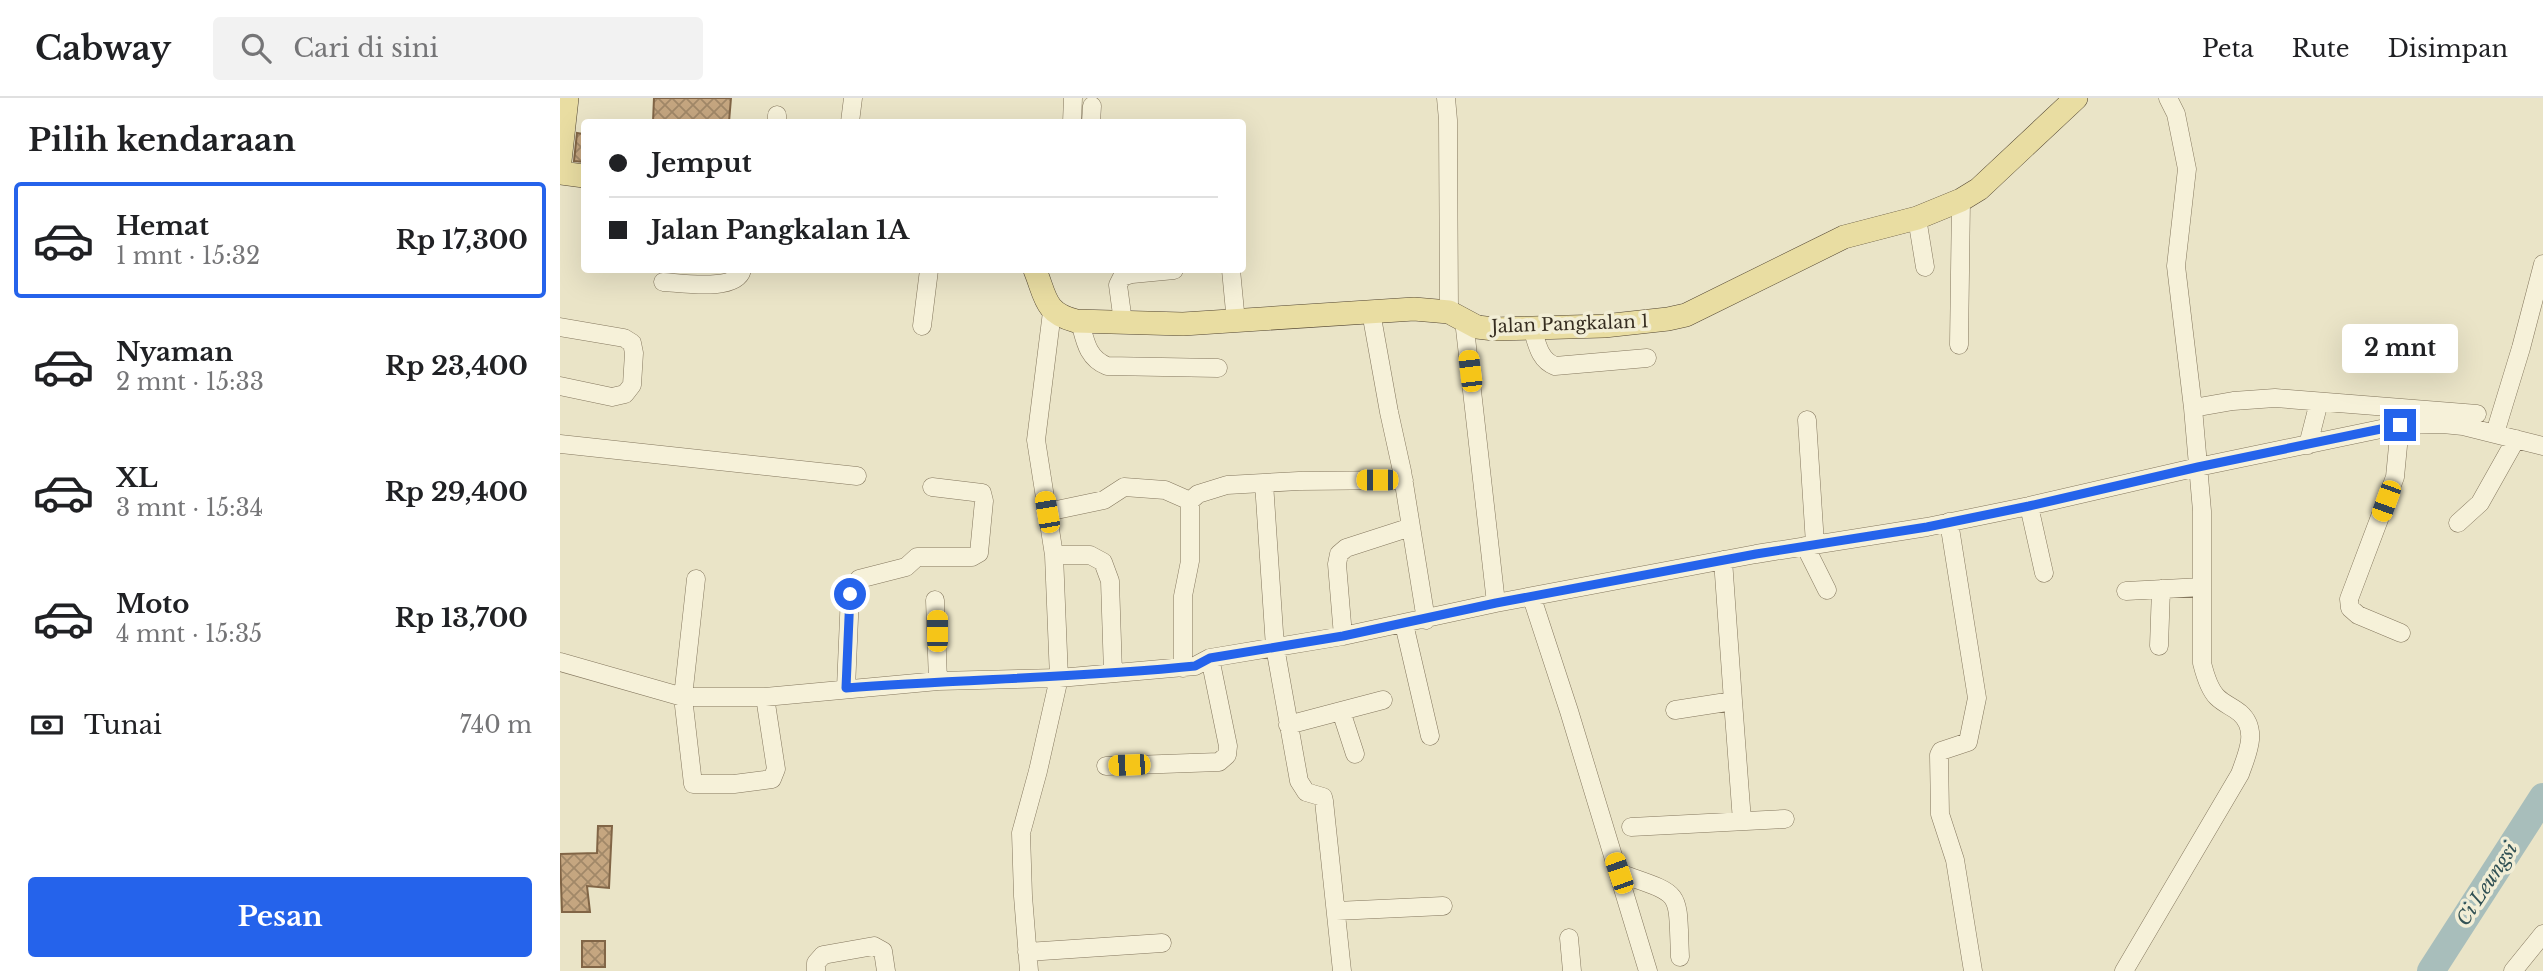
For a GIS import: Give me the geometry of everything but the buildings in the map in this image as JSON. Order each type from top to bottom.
[{"type":"main road","points":[[560,161],[567,98]]},
{"type":"main road","name":"Jalan Pangkalan 1","points":[[1052,312],[1080,322],[1236,322],[1414,309],[1457,316],[1477,327],[1485,328],[1604,326],[1668,319],[1686,315],[1844,237],[1917,218],[1961,200],[1979,189],[2076,98]]},
{"type":"main road","points":[[560,173],[581,176]]},
{"type":"main road","points":[[1036,273],[1052,312]]},
{"type":"street","points":[[850,119],[853,98]]},
{"type":"street","points":[[1072,119],[1073,98]]},
{"type":"street","points":[[1446,98],[1457,316],[1496,603]]},
{"type":"street","points":[[2124,971],[2240,774],[2249,747],[2251,729],[2242,714],[2216,697],[2207,682],[2202,663],[2202,510],[2176,266],[2187,169],[2176,114],[2168,98]]},
{"type":"street","points":[[1959,345],[1961,200]]},
{"type":"street","points":[[1917,218],[1925,267]]},
{"type":"street","points":[[2495,433],[2543,264]]},
{"type":"street","points":[[663,282],[724,284],[734,281],[741,273]]},
{"type":"street","points":[[922,326],[929,273]]},
{"type":"street","points":[[1123,322],[1118,285],[1122,277],[1142,273]]},
{"type":"street","points":[[1231,273],[1236,322]]},
{"type":"street","points":[[1029,971],[1021,833],[1059,678],[1055,555],[1036,440],[1052,312]]},
{"type":"street","points":[[1371,312],[1404,480],[1426,620]]},
{"type":"street","points":[[1080,322],[1089,351],[1096,362],[1107,366],[1218,368]]},
{"type":"street","points":[[560,327],[624,338],[632,343],[634,353],[632,385],[625,394],[612,397],[560,387]]},
{"type":"street","points":[[1532,328],[1542,357],[1555,366],[1647,358]]},
{"type":"street","points":[[2193,408],[2254,399],[2477,414]]},
{"type":"street","points":[[2308,445],[2319,402]]},
{"type":"street","points":[[1807,420],[1810,545],[1826,590]]},
{"type":"street","points":[[560,662],[683,697],[765,697],[938,681],[1059,678],[1183,668],[1195,666],[1210,658],[1343,636],[1496,603],[1723,560],[1949,522],[2400,425],[2443,424],[2495,433],[2543,446]]},
{"type":"street","points":[[2400,425],[2395,477],[2349,599],[2350,608],[2358,615],[2401,633]]},
{"type":"street","points":[[2458,523],[2480,503],[2516,439]]},
{"type":"street","points":[[560,444],[857,476]]},
{"type":"street","points":[[1189,501],[1198,494],[1227,485],[1404,480]]},
{"type":"street","points":[[1264,483],[1275,647],[1301,788],[1322,797],[1342,971]]},
{"type":"street","points":[[1047,512],[1104,500],[1124,487],[1165,490],[1189,501]]},
{"type":"street","points":[[846,688],[850,594],[859,579],[906,567],[917,557],[972,557],[979,554],[984,501],[982,493],[932,488]]},
{"type":"street","points":[[1183,668],[1183,596],[1190,561],[1189,501]]},
{"type":"street","points":[[2029,506],[2045,573]]},
{"type":"street","points":[[1949,522],[1977,698],[1968,741],[1941,751],[1939,755],[1940,814],[1955,860],[1973,971]]},
{"type":"street","points":[[1343,636],[1337,564],[1339,554],[1346,548],[1411,527]]},
{"type":"street","points":[[1055,555],[1090,555],[1103,562],[1110,581],[1113,673]]},
{"type":"street","points":[[1723,560],[1742,821]]},
{"type":"street","points":[[696,579],[683,697],[690,778],[693,784],[734,784],[772,779],[775,776],[765,697]]},
{"type":"street","points":[[2126,591],[2202,587]]},
{"type":"street","points":[[2159,646],[2161,589]]},
{"type":"street","points":[[1532,598],[1648,971]]},
{"type":"street","points":[[936,600],[938,681]]},
{"type":"street","points":[[1404,624],[1430,736]]},
{"type":"street","points":[[1106,766],[1219,762],[1227,755],[1228,746],[1210,658]]},
{"type":"street","points":[[1288,725],[1383,700]]},
{"type":"street","points":[[1675,710],[1733,701]]},
{"type":"street","points":[[1341,711],[1355,754]]},
{"type":"street","points":[[1631,827],[1785,818]]},
{"type":"street","points":[[1619,873],[1668,890],[1674,897],[1678,905],[1680,957]]},
{"type":"street","points":[[1336,911],[1443,905]]},
{"type":"street","points":[[2514,971],[2543,933]]},
{"type":"street","points":[[1569,938],[1572,971]]},
{"type":"street","points":[[1027,952],[1162,943]]},
{"type":"street","points":[[816,971],[816,963],[823,955],[874,946],[883,951],[887,971]]},
{"type":"waterway","name":"Ci Leungsi","points":[[2431,971],[2543,797]]},
{"type":"route","points":[[850,594],[846,688],[938,681],[1059,678],[1195,666],[1210,658],[1343,636],[1496,603],[1756,554],[1927,527],[2400,425]]}]
